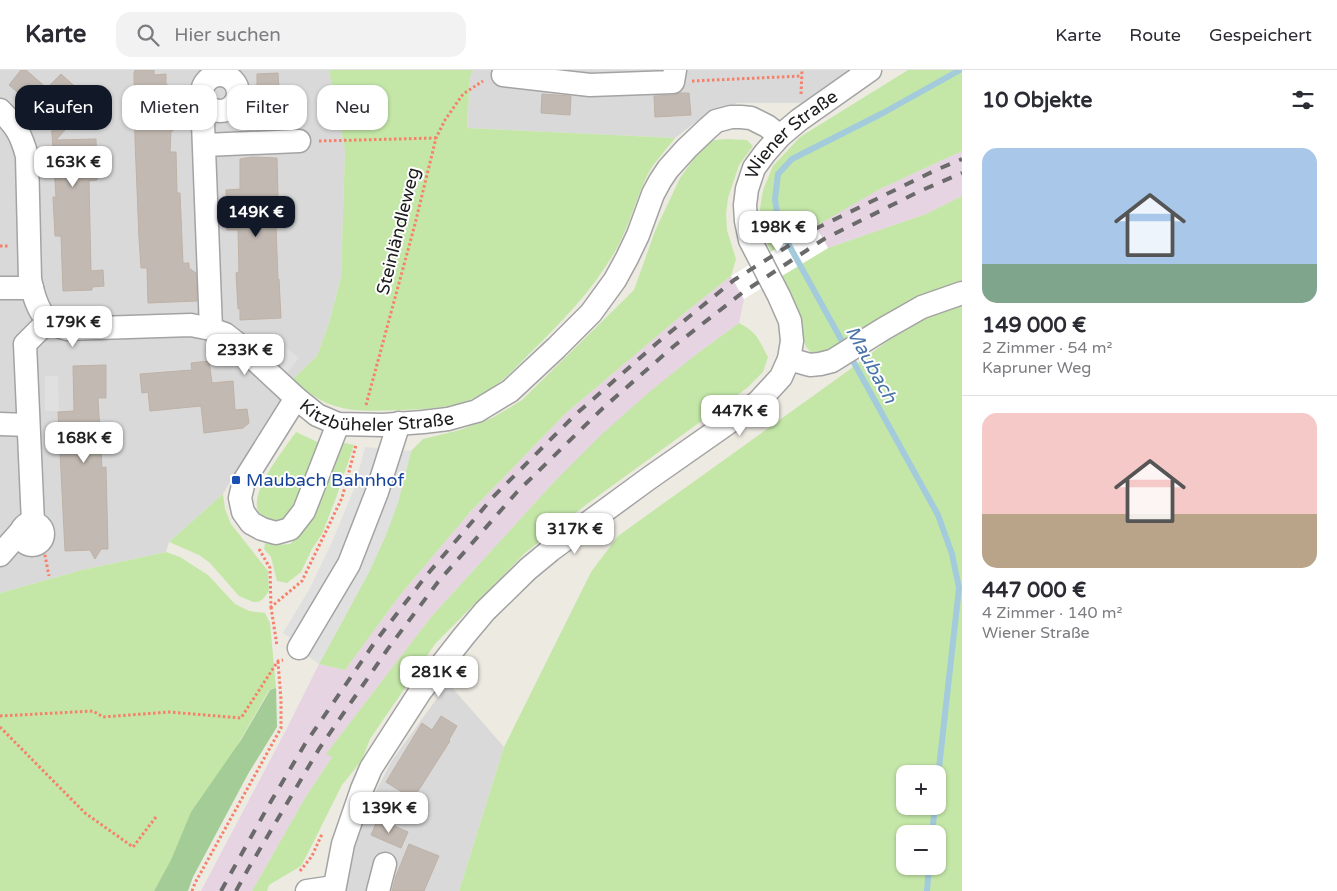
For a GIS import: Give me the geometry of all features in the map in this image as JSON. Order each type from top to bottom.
[{"type":"street","name":"Wiener Straße","points":[[334,889],[343,844],[371,768],[420,692],[485,611],[550,550],[758,402],[781,377],[790,359],[792,341],[790,321],[750,240],[745,205],[747,189],[754,168],[764,153],[780,136],[870,70]]},
{"type":"street","points":[[211,329],[202,97],[208,107],[214,110],[226,110],[232,107],[236,102],[238,90],[228,74]]},
{"type":"street","points":[[503,75],[590,85],[674,76]]},
{"type":"street","points":[[0,110],[12,121],[22,138],[27,156],[30,279],[38,305],[48,321],[25,344],[36,381],[28,425],[32,531],[0,555]]},
{"type":"street","name":"Kitzbüheler Straße","points":[[48,321],[56,326],[67,329],[191,325],[211,329],[225,334],[271,368],[296,398],[317,415],[338,424],[383,425],[448,419],[477,411],[510,391],[591,313],[615,280],[627,258],[638,235],[652,194],[660,181],[687,148],[716,121],[740,117],[751,118],[767,126],[780,136]]},
{"type":"street","points":[[205,145],[299,142]]},
{"type":"street","points":[[0,288],[32,288]]},
{"type":"street","points":[[790,359],[810,365],[832,361],[922,307],[962,293]]},
{"type":"street","points":[[296,398],[244,481],[240,498],[242,512],[251,523],[276,533],[290,529],[304,511],[338,424]]},
{"type":"street","points":[[300,648],[349,564],[377,492],[399,423]]},
{"type":"street","points":[[0,424],[28,425]]},
{"type":"street","points":[[378,891],[384,864]]},
{"type":"street","points":[[307,891],[334,889]]},
{"type":"path","points":[[674,76],[802,76],[802,70]]},
{"type":"path","name":"Steinländleweg","points":[[361,425],[436,138],[445,120],[463,94],[483,81],[503,75]]},
{"type":"path","points":[[299,142],[436,138]]},
{"type":"path","points":[[32,531],[49,576]]},
{"type":"path","points":[[271,606],[277,648]]},
{"type":"path","points":[[192,891],[281,728],[278,654]]},
{"type":"path","points":[[0,716],[92,711],[103,717],[169,712],[241,718],[278,661]]},
{"type":"path","points":[[0,727],[85,813],[133,847],[156,817]]},
{"type":"shaded area","points":[[0,70],[329,70],[332,85],[317,85],[317,130],[341,130],[345,150],[341,277],[329,323],[317,356],[293,379],[223,494],[169,542],[166,552],[82,570],[0,593]]},
{"type":"shaded area","points":[[473,70],[853,70],[806,103],[737,103],[705,115],[675,138],[467,128],[470,77]]},
{"type":"shaded area","points":[[962,151],[962,196],[926,214],[828,248],[815,225],[880,189]]},
{"type":"shaded area","points":[[731,276],[744,299],[739,323],[698,353],[553,483],[431,617],[327,753],[332,757],[305,798],[252,891],[201,891],[319,664],[345,670],[400,595],[471,511],[566,413]]},
{"type":"shaded area","points":[[275,338],[299,358],[286,374],[263,354]]},
{"type":"shaded area","points":[[45,376],[58,376],[59,411],[45,411]]},
{"type":"shaded area","points":[[365,447],[411,451],[398,503],[385,537],[369,572],[319,664],[300,650],[294,640],[283,633],[310,588],[332,542],[354,489]]},
{"type":"shaded area","points":[[448,683],[504,747],[459,891],[344,891],[348,860],[366,810],[391,762]]},
{"type":"green space","points":[[329,70],[473,70],[470,77],[467,128],[675,138],[651,169],[617,248],[588,291],[565,317],[495,386],[473,399],[453,405],[412,410],[378,411],[345,409],[324,402],[308,392],[293,379],[317,356],[329,323],[341,277],[345,150],[341,130],[388,130],[388,85],[332,85]]},
{"type":"green space","points":[[908,70],[962,70],[962,151],[880,189],[771,252],[761,223],[760,208],[763,190],[773,166],[800,137]]},
{"type":"green space","points":[[725,139],[747,140],[753,146],[739,165],[728,198],[727,230],[736,259],[731,276],[566,413],[471,511],[400,595],[345,670],[319,664],[369,572],[385,537],[398,502],[411,451],[423,439],[460,430],[492,418],[522,400],[634,290],[655,231],[680,178],[707,141]]},
{"type":"green space","points":[[962,196],[962,284],[825,353],[811,352],[806,347],[794,310],[778,278],[828,248],[926,214]]},
{"type":"green space","points":[[962,302],[962,891],[459,891],[504,747],[591,572],[618,536],[894,336],[943,309]]},
{"type":"green space","points":[[739,323],[754,333],[768,357],[763,372],[747,388],[587,504],[525,553],[435,644],[370,739],[362,760],[342,785],[301,866],[269,885],[267,891],[252,891],[305,798],[332,757],[326,754],[431,617],[553,483],[601,435],[648,393]]},
{"type":"green space","points":[[296,432],[324,445],[293,511],[281,521],[267,519],[260,514],[257,506],[262,484]]},
{"type":"green space","points":[[340,442],[354,445],[322,534],[301,572],[287,583],[277,581],[271,557],[264,549],[265,543],[276,545],[290,544],[303,532]]},
{"type":"green space","points":[[223,494],[225,509],[231,524],[268,571],[269,591],[258,602],[253,602],[239,596],[210,563],[199,555],[169,542]]},
{"type":"green space","points":[[166,552],[180,557],[208,575],[235,604],[249,611],[265,613],[270,623],[276,688],[269,690],[154,891],[0,891],[0,593],[82,570]]},
{"type":"green space","points":[[276,688],[277,727],[248,774],[193,877],[188,891],[154,891],[171,860],[191,812],[241,740],[270,690]]},
{"type":"pier","points":[[815,225],[828,248],[744,299],[731,276]]},
{"type":"building","points":[[21,70],[26,70],[43,85],[15,85],[15,90],[9,85]]},
{"type":"building","points":[[135,70],[154,70],[154,75],[166,74],[168,85],[134,85]]},
{"type":"building","points":[[278,73],[279,85],[257,85],[257,74]]},
{"type":"building","points":[[61,74],[73,85],[50,85]]},
{"type":"building","points":[[689,93],[691,115],[655,117],[654,96]]},
{"type":"building","points":[[542,94],[571,96],[570,115],[541,113]]},
{"type":"building","points":[[52,130],[65,130],[56,140],[96,139],[97,180],[89,181],[91,271],[103,270],[104,286],[92,287],[92,290],[63,291],[61,236],[55,236],[53,197],[56,197]]},
{"type":"building","points":[[135,130],[173,130],[171,131],[170,152],[176,152],[177,193],[180,193],[183,263],[189,263],[189,268],[196,273],[197,301],[148,303],[147,268],[141,268]]},
{"type":"building","points":[[252,157],[277,158],[278,198],[275,199],[281,318],[240,320],[240,309],[238,309],[236,273],[239,272],[238,230],[227,230],[226,190],[240,189],[240,159]]},
{"type":"building","points":[[209,361],[212,383],[233,381],[235,410],[247,409],[249,423],[243,428],[204,433],[201,406],[150,411],[148,392],[142,393],[140,374],[192,370],[191,363]]},
{"type":"building","points":[[106,365],[106,398],[98,398],[102,468],[106,467],[108,549],[101,549],[95,559],[90,550],[65,551],[58,412],[74,411],[73,366]]},
{"type":"building","points":[[441,716],[457,726],[450,741],[413,799],[386,782],[422,723],[432,730]]},
{"type":"building","points":[[378,819],[408,832],[401,848],[371,835]]},
{"type":"building","points":[[409,844],[439,856],[424,891],[392,891],[396,876]]},
{"type":"waterway","name":"Maubach","points":[[939,765],[959,588],[952,554],[938,515],[779,227],[775,199],[778,174],[792,159],[883,113],[960,70]]},
{"type":"waterway","name":"Maubach","points":[[933,825],[934,815]]},
{"type":"waterway","name":"Maubach","points":[[927,891],[928,875]]},
{"type":"railway","points":[[221,891],[305,744],[375,642],[426,576],[494,496],[575,415],[657,343],[734,280],[817,228],[962,159]]},
{"type":"railway","points":[[236,891],[319,749],[387,650],[438,582],[517,492],[603,408],[674,346],[742,293],[824,239],[920,191],[962,173]]},
{"type":"place","name":"Maubach Bahnhof","points":[[236,480]]}]
